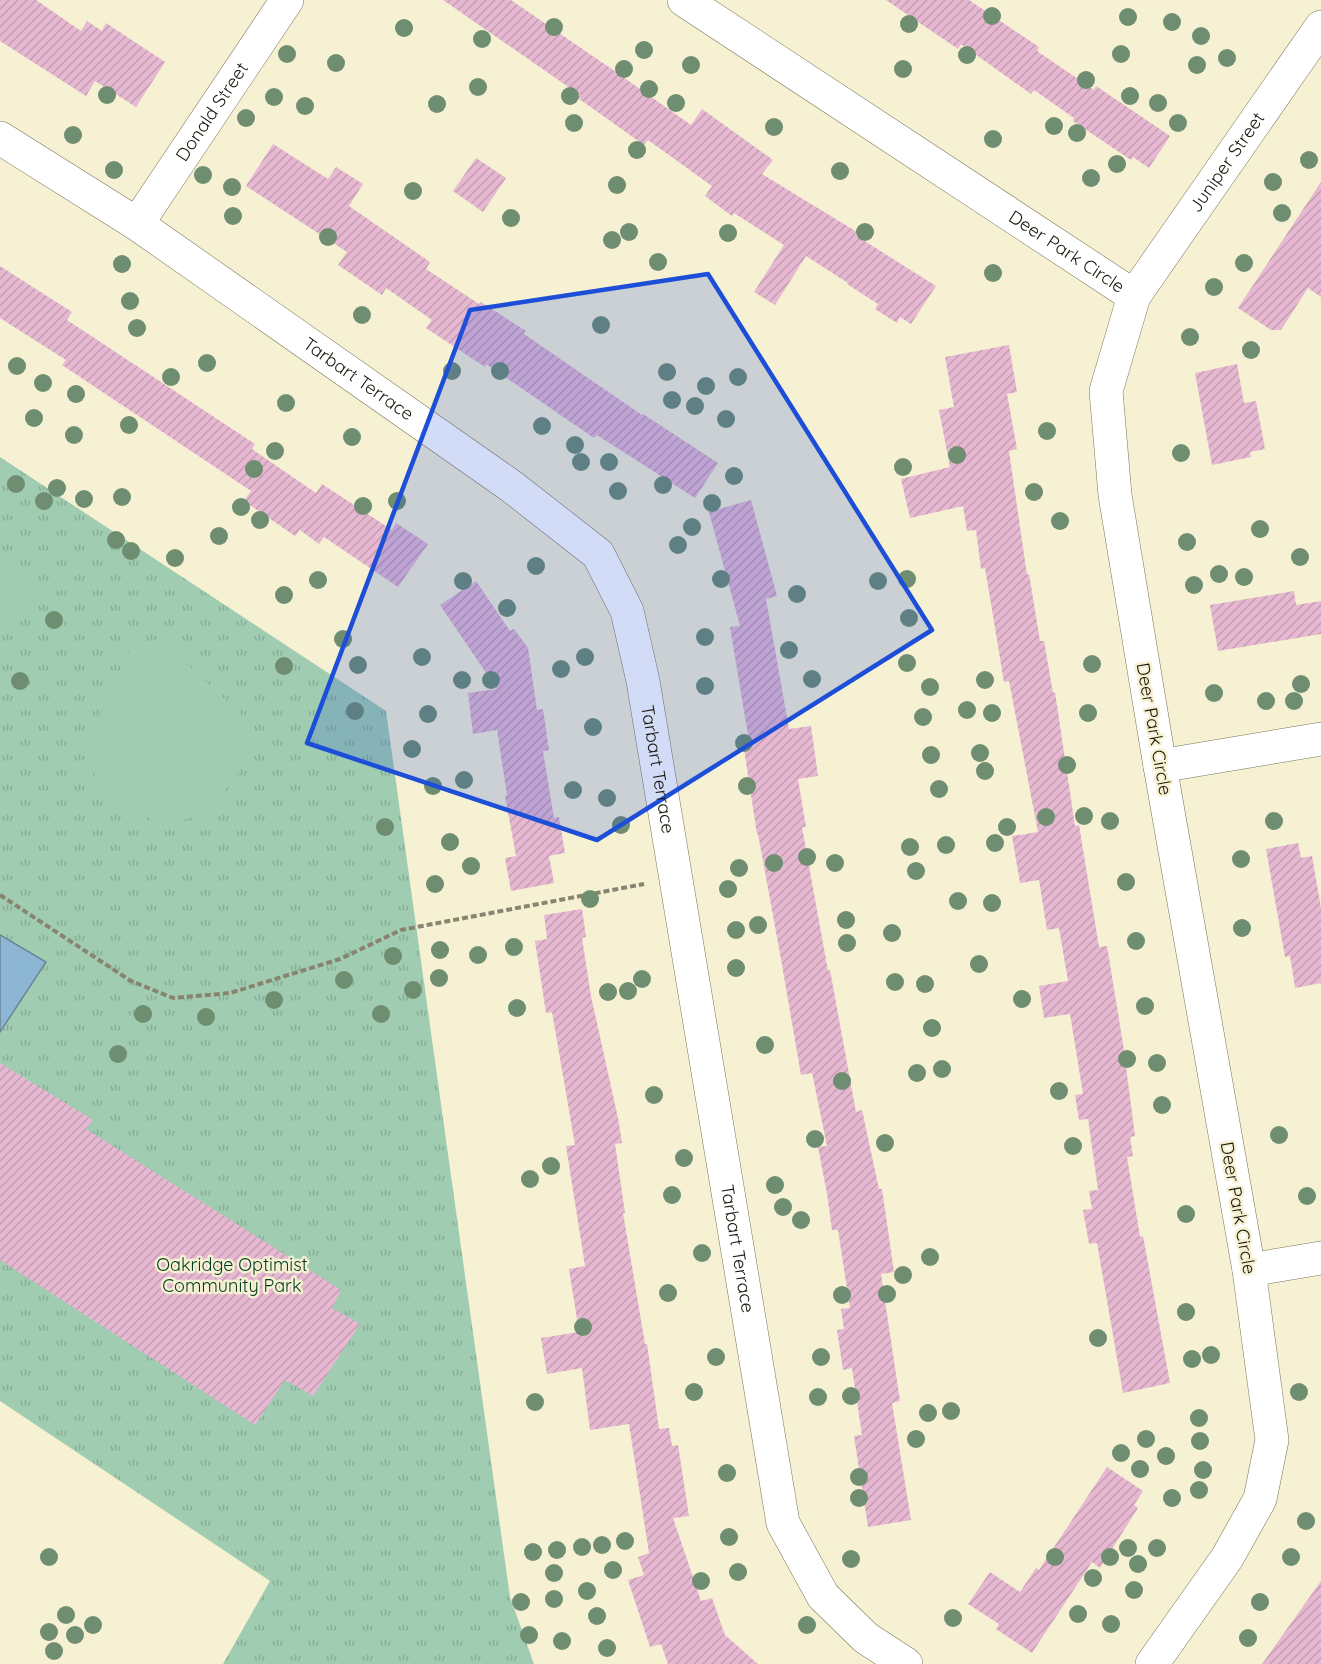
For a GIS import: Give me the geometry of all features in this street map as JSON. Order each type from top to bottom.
[{"type":"street","name":"Donald Street","points":[[136,224],[287,0]]},
{"type":"street","name":"Deer Park Circle","points":[[684,0],[1134,296],[1106,391],[1115,495],[1249,1270],[1272,1440],[1260,1499],[1227,1558],[1152,1664]]},
{"type":"street","name":"Juniper Street","points":[[1134,296],[1321,27]]},
{"type":"street","name":"Tarbart Terrace","points":[[0,138],[136,224],[511,486],[598,554],[627,611],[643,681],[783,1523],[824,1596],[866,1638],[906,1664]]},
{"type":"street","points":[[1160,765],[1321,739]]},
{"type":"street","points":[[1249,1270],[1321,1258]]},
{"type":"path","points":[[0,895],[131,981],[172,998],[230,993],[340,959],[401,930],[648,883]]},
{"type":"highlighted area","points":[[708,274],[932,630],[597,840],[307,743],[470,310]]},
{"type":"green space","name":"Oakridge Optimist Community Park","points":[[0,457],[386,711],[510,1597],[534,1664],[223,1664],[270,1581],[0,1401]]},
{"type":"green space","points":[[0,551],[24,569],[32,591],[0,630]]},
{"type":"green space","points":[[165,643],[247,720],[247,740],[237,777],[201,816],[159,824],[112,798],[87,764],[93,730],[131,648]]},
{"type":"water","points":[[0,935],[46,962],[0,1032]]},
{"type":"building","points":[[0,0],[36,0],[81,31],[87,21],[102,31],[106,23],[165,62],[136,107],[95,81],[86,96],[0,41]]},
{"type":"building","points":[[443,0],[511,0],[691,125],[702,109],[773,160],[762,174],[857,232],[855,235],[936,286],[911,324],[900,317],[897,323],[875,309],[878,304],[806,256],[775,305],[754,292],[784,245],[734,213],[732,216],[705,196],[712,186],[648,140],[644,145],[578,98],[580,95]]},
{"type":"building","points":[[886,0],[969,0],[1039,47],[1037,51],[1094,90],[1096,86],[1170,136],[1149,168],[1133,157],[1131,160],[1073,121],[1074,118],[1034,90],[1031,94],[961,44],[958,49]]},
{"type":"building","points":[[273,144],[328,179],[336,167],[363,184],[349,206],[430,262],[426,269],[479,304],[481,302],[526,331],[524,334],[642,415],[718,463],[695,498],[597,435],[594,438],[486,364],[485,367],[426,328],[432,320],[386,288],[382,295],[338,265],[347,252],[246,186]]},
{"type":"building","points":[[476,158],[506,178],[483,212],[453,191]]},
{"type":"building","points":[[1321,182],[1321,297],[1308,288],[1281,330],[1271,330],[1238,308]]},
{"type":"building","points":[[0,266],[72,312],[67,320],[255,444],[252,449],[316,493],[322,484],[392,530],[396,523],[428,544],[398,587],[324,537],[319,544],[300,530],[295,536],[244,501],[251,491],[62,365],[66,360],[0,318]]},
{"type":"building","points":[[1009,345],[1017,392],[1007,394],[1017,449],[1009,451],[1027,575],[1029,574],[1040,641],[1044,641],[1053,693],[1055,692],[1075,826],[1079,825],[1099,947],[1107,946],[1135,1136],[1130,1137],[1133,1156],[1127,1157],[1140,1237],[1143,1236],[1170,1383],[1123,1393],[1097,1243],[1089,1244],[1083,1210],[1092,1209],[1089,1191],[1098,1190],[1088,1119],[1079,1120],[1075,1095],[1083,1094],[1070,1014],[1044,1018],[1039,986],[1068,981],[1059,928],[1047,930],[1039,880],[1020,883],[1012,836],[1038,832],[1009,681],[1004,682],[985,568],[981,569],[976,530],[967,531],[963,506],[910,518],[901,479],[950,467],[939,410],[954,407],[945,357]]},
{"type":"building","points":[[1237,364],[1244,403],[1256,401],[1265,449],[1250,452],[1251,457],[1212,465],[1195,373]]},
{"type":"building","points":[[751,500],[777,596],[766,599],[789,729],[811,726],[818,776],[798,779],[806,827],[802,827],[856,1112],[862,1110],[879,1189],[882,1189],[894,1272],[881,1274],[900,1401],[892,1403],[911,1520],[868,1527],[854,1436],[862,1435],[852,1368],[843,1370],[837,1330],[844,1329],[841,1309],[850,1308],[838,1230],[832,1230],[818,1147],[827,1146],[812,1073],[801,1075],[757,834],[742,736],[748,735],[730,627],[740,626],[709,512]]},
{"type":"building","points":[[476,581],[510,631],[514,629],[528,648],[537,710],[543,709],[549,750],[543,751],[554,818],[559,817],[565,853],[549,856],[554,883],[511,891],[505,858],[516,856],[505,796],[507,795],[497,730],[473,734],[468,693],[497,689],[440,605]]},
{"type":"building","points":[[1294,591],[1296,605],[1321,601],[1321,634],[1218,651],[1210,605]]},
{"type":"building","points":[[1298,843],[1301,858],[1312,856],[1321,908],[1321,983],[1295,988],[1290,956],[1285,957],[1266,849]]},
{"type":"building","points":[[582,909],[586,937],[582,938],[591,996],[622,1143],[615,1144],[625,1213],[623,1213],[645,1344],[647,1344],[659,1429],[669,1428],[672,1446],[678,1445],[689,1516],[673,1518],[701,1601],[712,1598],[725,1635],[758,1664],[668,1664],[661,1644],[650,1647],[628,1580],[644,1575],[638,1557],[649,1553],[629,1424],[590,1430],[582,1368],[547,1374],[541,1338],[579,1332],[569,1269],[585,1266],[566,1146],[575,1145],[552,1012],[546,1013],[535,941],[547,939],[544,915]]},
{"type":"building","points":[[0,1063],[93,1120],[86,1129],[341,1290],[332,1308],[360,1324],[313,1396],[285,1380],[255,1425],[0,1260]]},
{"type":"building","points":[[1107,1467],[1143,1491],[1134,1505],[1138,1508],[1100,1568],[1092,1562],[1032,1653],[996,1629],[999,1624],[968,1604],[990,1572],[1020,1592],[1036,1568],[1039,1570]]},
{"type":"building","points":[[1321,1581],[1321,1664],[1262,1664]]}]
